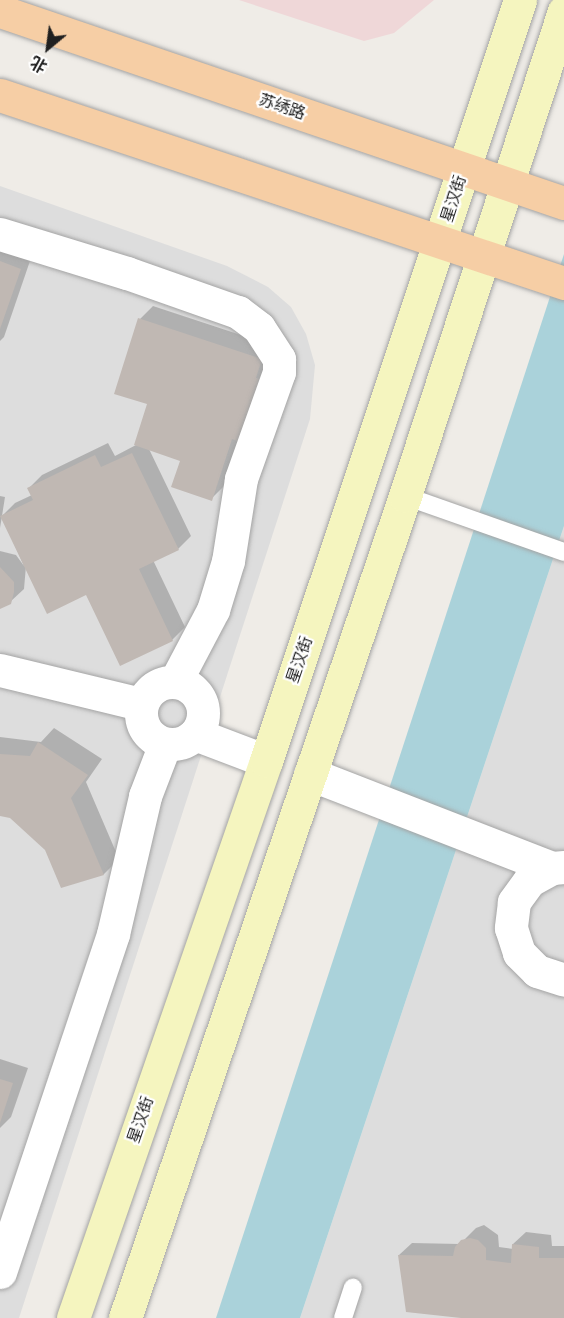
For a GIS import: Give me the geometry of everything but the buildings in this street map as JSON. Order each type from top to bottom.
[{"type":"main road","name":"星汉街","points":[[73,1318],[266,761],[520,0]]},
{"type":"main road","name":"苏绣路","points":[[0,11],[560,202]]},
{"type":"main road","points":[[125,1318],[405,496],[564,11]]},
{"type":"main road","points":[[0,95],[564,283]]},
{"type":"street","points":[[0,234],[127,273],[238,312],[259,328],[271,343],[279,359],[279,372],[242,479],[228,561],[213,610],[175,682]]},
{"type":"street","points":[[0,670],[141,704]]},
{"type":"street","points":[[0,1272],[113,934],[145,796],[180,739],[201,726],[203,707],[193,690],[175,682],[164,682],[154,687],[141,704],[140,715],[147,734],[180,739],[266,761]]},
{"type":"street","points":[[310,774],[558,868]]},
{"type":"street","points":[[558,868],[530,881],[514,902],[511,928],[519,953],[537,971],[564,980]]},
{"type":"lane","points":[[405,496],[564,552]]},
{"type":"lane","points":[[343,1318],[353,1288]]},
{"type":"shaded area","points":[[239,0],[434,0],[394,33],[364,41]]},
{"type":"shaded area","points":[[0,186],[227,266],[268,287],[291,307],[306,334],[315,365],[310,419],[19,1318],[0,1318]]},
{"type":"shaded area","points":[[564,526],[564,1318],[300,1318]]},
{"type":"water","points":[[564,254],[564,526],[300,1318],[216,1318]]}]
